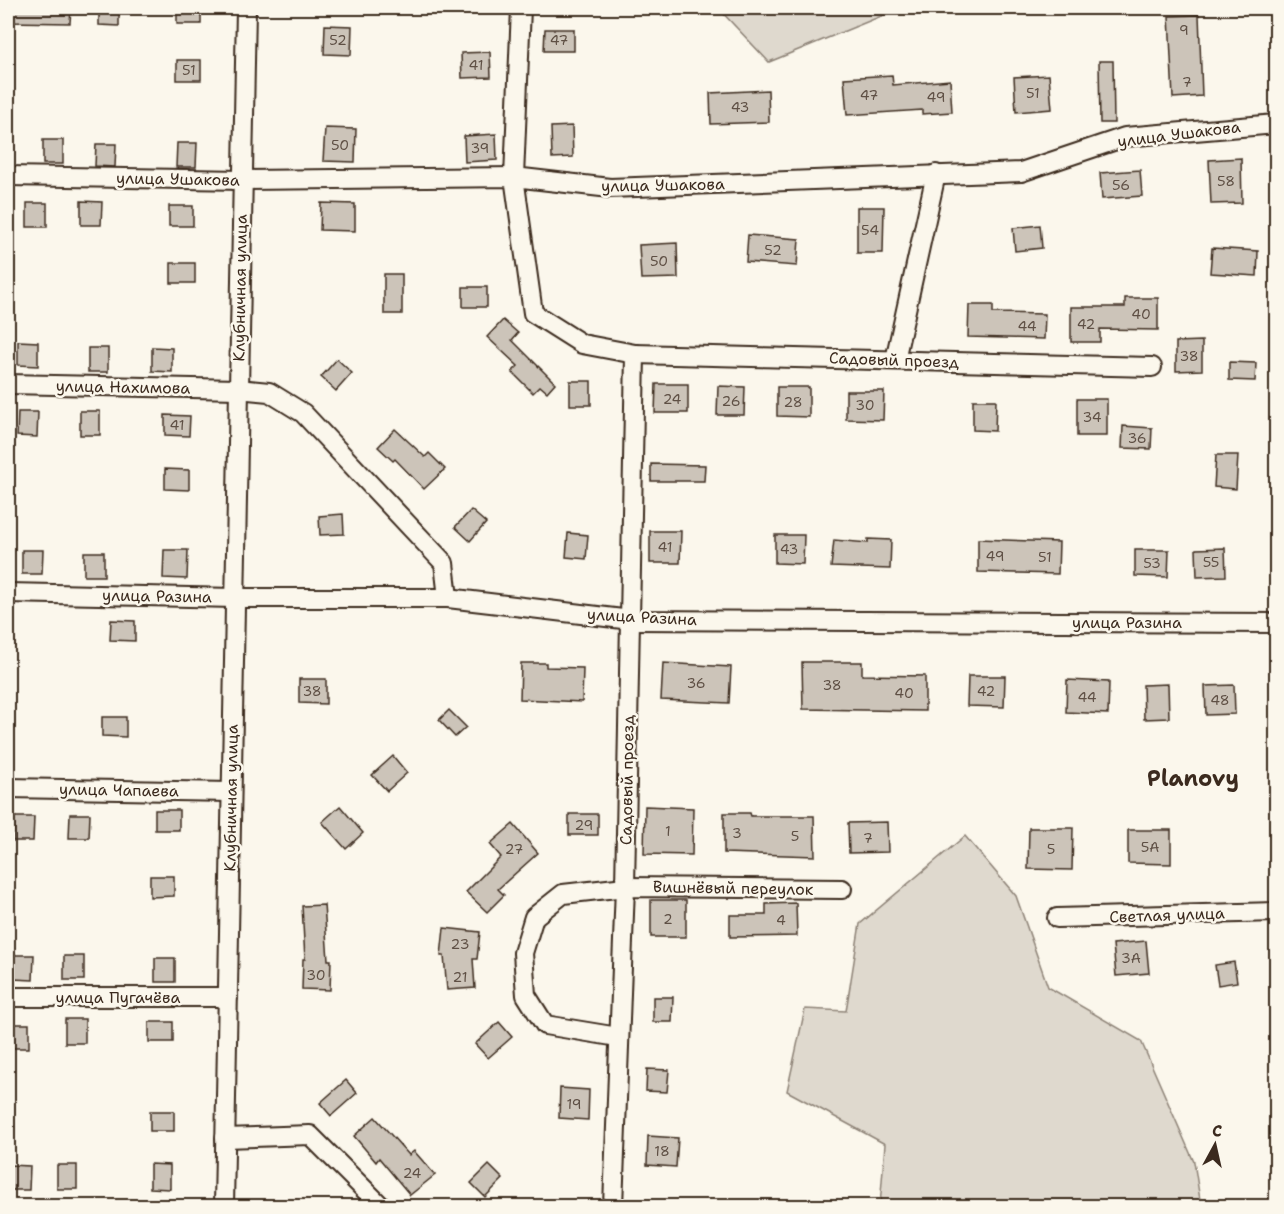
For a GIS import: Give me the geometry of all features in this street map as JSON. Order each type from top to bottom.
[{"type":"street","name":"Клубничная улица","points":[[224,1206],[246,8]]},
{"type":"street","name":"Садовый проезд","points":[[521,8],[514,177],[534,313],[582,344],[635,354],[1152,367]]},
{"type":"street","name":"улица Ушакова","points":[[8,176],[243,180],[514,177],[610,188],[1022,172],[1125,137],[1276,124]]},
{"type":"street","points":[[895,360],[936,174]]},
{"type":"street","name":"Садовый проезд","points":[[613,1206],[625,887],[635,354]]},
{"type":"street","name":"улица Нахимова","points":[[8,384],[238,389]]},
{"type":"street","points":[[238,389],[269,392],[303,412],[444,563],[448,598]]},
{"type":"street","name":"улица Разина","points":[[8,593],[235,598],[448,598],[631,620],[1276,623]]},
{"type":"street","name":"улица Чапаева","points":[[8,788],[231,792]]},
{"type":"street","name":"Вишнёвый переулок","points":[[618,1037],[545,1025],[526,995],[523,953],[534,917],[563,894],[625,887],[842,890]]},
{"type":"street","name":"Светлая улица","points":[[1057,918],[1276,912]]},
{"type":"street","name":"улица Пугачёва","points":[[8,997],[228,997]]},
{"type":"street","points":[[225,1138],[310,1136],[381,1206]]},
{"type":"shaded area","points":[[718,8],[1065,8],[1051,12],[896,10],[769,62]]},
{"type":"shaded area","points":[[965,836],[1016,896],[1048,987],[1141,1041],[1194,1162],[1201,1206],[880,1206],[885,1144],[787,1091],[805,1009],[846,1011],[860,924]]},
{"type":"building","points":[[8,8],[71,8],[70,23],[8,22]]},
{"type":"building","points":[[99,8],[119,8],[119,26],[99,25]]},
{"type":"building","points":[[177,8],[201,8],[201,24],[177,24]]},
{"type":"building","points":[[1199,15],[1202,96],[1173,98],[1169,16]]},
{"type":"building","points":[[325,25],[352,26],[351,55],[324,54]]},
{"type":"building","points":[[545,29],[574,29],[574,51],[544,51]]},
{"type":"building","points":[[490,52],[491,77],[462,78],[461,53]]},
{"type":"building","points":[[177,60],[201,60],[201,80],[177,80]]},
{"type":"building","points":[[1099,61],[1113,61],[1114,123],[1100,123]]},
{"type":"building","points":[[892,75],[893,85],[950,80],[952,112],[922,114],[922,110],[847,115],[844,78]]},
{"type":"building","points":[[1049,75],[1052,109],[1016,112],[1014,77]]},
{"type":"building","points":[[768,90],[769,122],[711,124],[710,93]]},
{"type":"building","points":[[572,126],[573,157],[552,158],[551,127]]},
{"type":"building","points":[[325,128],[356,129],[355,162],[323,161]]},
{"type":"building","points":[[496,134],[497,160],[465,162],[464,136]]},
{"type":"building","points":[[43,140],[63,140],[63,164],[43,164]]},
{"type":"building","points":[[177,143],[197,143],[196,167],[176,167]]},
{"type":"building","points":[[96,144],[116,144],[115,167],[95,166]]},
{"type":"building","points":[[1241,158],[1242,203],[1211,204],[1209,160]]},
{"type":"building","points":[[1140,170],[1142,196],[1102,199],[1100,173]]},
{"type":"building","points":[[81,201],[102,202],[101,225],[81,225]]},
{"type":"building","points":[[27,203],[47,203],[47,227],[27,227]]},
{"type":"building","points":[[321,203],[355,204],[355,231],[320,230]]},
{"type":"building","points":[[169,206],[193,206],[193,226],[169,226]]},
{"type":"building","points":[[857,207],[884,207],[883,253],[857,253]]},
{"type":"building","points":[[1040,225],[1042,248],[1015,251],[1013,228]]},
{"type":"building","points":[[748,235],[799,239],[797,266],[746,262]]},
{"type":"building","points":[[677,243],[678,278],[641,279],[639,245]]},
{"type":"building","points":[[1212,248],[1258,251],[1257,276],[1210,273]]},
{"type":"building","points":[[171,263],[195,263],[195,283],[171,283]]},
{"type":"building","points":[[384,274],[402,274],[402,314],[384,314]]},
{"type":"building","points":[[463,287],[487,287],[487,307],[463,307]]},
{"type":"building","points":[[1125,298],[1158,298],[1158,330],[1100,329],[1100,342],[1071,342],[1071,307],[1125,307]]},
{"type":"building","points":[[969,305],[993,305],[993,313],[1045,314],[1044,339],[968,337]]},
{"type":"building","points":[[503,320],[518,333],[512,340],[555,383],[547,392],[540,386],[533,393],[512,372],[518,366],[487,337]]},
{"type":"building","points":[[18,341],[38,342],[38,366],[18,365]]},
{"type":"building","points":[[1202,341],[1202,370],[1176,371],[1176,342]]},
{"type":"building","points":[[152,347],[172,348],[172,372],[152,371]]},
{"type":"building","points":[[88,348],[108,348],[108,372],[88,372]]},
{"type":"building","points":[[337,359],[352,373],[336,391],[321,377]]},
{"type":"building","points":[[1229,362],[1256,363],[1255,381],[1229,380]]},
{"type":"building","points":[[570,381],[591,381],[591,405],[570,405]]},
{"type":"building","points":[[656,384],[688,384],[688,413],[655,413]]},
{"type":"building","points":[[718,386],[745,387],[744,415],[717,415]]},
{"type":"building","points":[[777,387],[809,387],[809,417],[777,416]]},
{"type":"building","points":[[846,391],[884,391],[883,420],[846,419]]},
{"type":"building","points":[[1077,399],[1107,399],[1107,436],[1077,436]]},
{"type":"building","points":[[973,400],[996,400],[995,431],[973,430]]},
{"type":"building","points":[[80,411],[100,411],[100,435],[80,435]]},
{"type":"building","points":[[18,412],[38,412],[37,437],[17,436]]},
{"type":"building","points":[[165,415],[190,416],[189,436],[165,435]]},
{"type":"building","points":[[1123,426],[1152,428],[1151,449],[1122,448]]},
{"type":"building","points":[[395,429],[425,457],[429,453],[445,469],[424,489],[395,459],[393,461],[378,447]]},
{"type":"building","points":[[1216,455],[1238,455],[1236,489],[1214,487]]},
{"type":"building","points":[[651,464],[705,465],[704,481],[651,481]]},
{"type":"building","points":[[165,469],[189,470],[189,490],[165,489]]},
{"type":"building","points":[[471,510],[486,523],[470,541],[455,527]]},
{"type":"building","points":[[343,514],[344,534],[320,535],[319,516]]},
{"type":"building","points":[[650,531],[681,531],[680,563],[650,563]]},
{"type":"building","points":[[568,533],[588,535],[586,559],[566,557]]},
{"type":"building","points":[[775,535],[804,535],[803,564],[775,563]]},
{"type":"building","points":[[868,539],[891,540],[890,569],[831,567],[834,540],[868,543]]},
{"type":"building","points":[[978,539],[1059,542],[1058,574],[978,572]]},
{"type":"building","points":[[1225,548],[1226,576],[1197,577],[1196,549]]},
{"type":"building","points":[[22,550],[43,550],[42,574],[22,574]]},
{"type":"building","points":[[164,550],[188,550],[187,579],[163,578]]},
{"type":"building","points":[[1135,550],[1169,550],[1168,577],[1135,576]]},
{"type":"building","points":[[84,552],[104,552],[104,576],[84,576]]},
{"type":"building","points":[[111,620],[135,621],[135,641],[110,640]]},
{"type":"building","points":[[802,662],[862,662],[862,675],[925,676],[925,711],[803,709]]},
{"type":"building","points":[[521,663],[546,663],[546,667],[583,668],[582,702],[520,699]]},
{"type":"building","points":[[663,663],[731,667],[729,703],[661,700]]},
{"type":"building","points":[[968,676],[1005,676],[1004,707],[967,706]]},
{"type":"building","points":[[299,679],[326,679],[326,704],[299,703]]},
{"type":"building","points":[[1067,680],[1109,682],[1108,714],[1066,712]]},
{"type":"building","points":[[1168,684],[1169,718],[1144,719],[1143,685]]},
{"type":"building","points":[[1234,685],[1235,714],[1206,715],[1205,686]]},
{"type":"building","points":[[449,710],[466,727],[455,737],[439,720]]},
{"type":"building","points":[[102,717],[126,717],[126,737],[102,736]]},
{"type":"building","points":[[393,756],[407,773],[387,791],[372,775]]},
{"type":"building","points":[[340,806],[363,833],[346,849],[322,822]]},
{"type":"building","points":[[645,806],[693,808],[692,855],[644,854]]},
{"type":"building","points":[[155,810],[179,810],[179,830],[155,830]]},
{"type":"building","points":[[724,813],[750,813],[751,816],[814,816],[815,856],[724,853]]},
{"type":"building","points":[[70,814],[90,814],[89,838],[69,838]]},
{"type":"building","points":[[569,814],[598,814],[598,835],[569,835]]},
{"type":"building","points":[[14,817],[34,817],[33,841],[13,841]]},
{"type":"building","points":[[887,822],[888,852],[849,853],[848,823]]},
{"type":"building","points":[[513,824],[538,853],[498,889],[504,895],[487,912],[466,892],[501,857],[490,844]]},
{"type":"building","points":[[1029,828],[1073,828],[1072,870],[1028,869]]},
{"type":"building","points":[[1128,830],[1171,830],[1171,864],[1128,863]]},
{"type":"building","points":[[150,876],[174,876],[174,896],[150,897]]},
{"type":"building","points":[[651,900],[686,900],[686,937],[651,937]]},
{"type":"building","points":[[796,903],[797,936],[730,937],[730,915],[766,915],[766,904]]},
{"type":"building","points":[[324,905],[328,960],[331,960],[330,990],[302,989],[303,959],[305,959],[302,906]]},
{"type":"building","points":[[444,928],[480,932],[477,959],[473,959],[475,988],[447,990],[444,956],[441,956]]},
{"type":"building","points":[[1146,941],[1149,973],[1116,976],[1113,944]]},
{"type":"building","points":[[14,955],[34,955],[33,980],[13,979]]},
{"type":"building","points":[[64,956],[84,956],[84,980],[64,980]]},
{"type":"building","points":[[155,958],[175,958],[175,982],[155,982]]},
{"type":"building","points":[[1234,962],[1237,982],[1218,985],[1215,965]]},
{"type":"building","points":[[653,997],[673,997],[672,1022],[653,1022]]},
{"type":"building","points":[[65,1019],[85,1019],[85,1043],[65,1043]]},
{"type":"building","points":[[149,1022],[173,1022],[173,1042],[149,1042]]},
{"type":"building","points":[[499,1022],[512,1037],[488,1058],[475,1044]]},
{"type":"building","points":[[9,1024],[29,1024],[29,1048],[9,1048]]},
{"type":"building","points":[[647,1069],[669,1070],[667,1092],[646,1091]]},
{"type":"building","points":[[346,1080],[357,1093],[331,1116],[320,1103]]},
{"type":"building","points":[[560,1088],[589,1090],[588,1120],[559,1118]]},
{"type":"building","points":[[150,1111],[174,1111],[174,1131],[150,1131]]},
{"type":"building","points":[[375,1117],[409,1155],[414,1151],[435,1175],[410,1195],[379,1158],[376,1162],[354,1136]]},
{"type":"building","points":[[648,1136],[678,1138],[676,1167],[647,1165]]},
{"type":"building","points":[[150,1164],[170,1165],[170,1189],[150,1188]]},
{"type":"building","points":[[9,1165],[30,1166],[29,1190],[9,1190]]},
{"type":"building","points":[[57,1165],[77,1165],[77,1189],[57,1189]]},
{"type":"building","points":[[489,1165],[503,1179],[485,1197],[471,1183]]},
{"type":"district","name":"Planovy","points":[[1193,778]]}]
